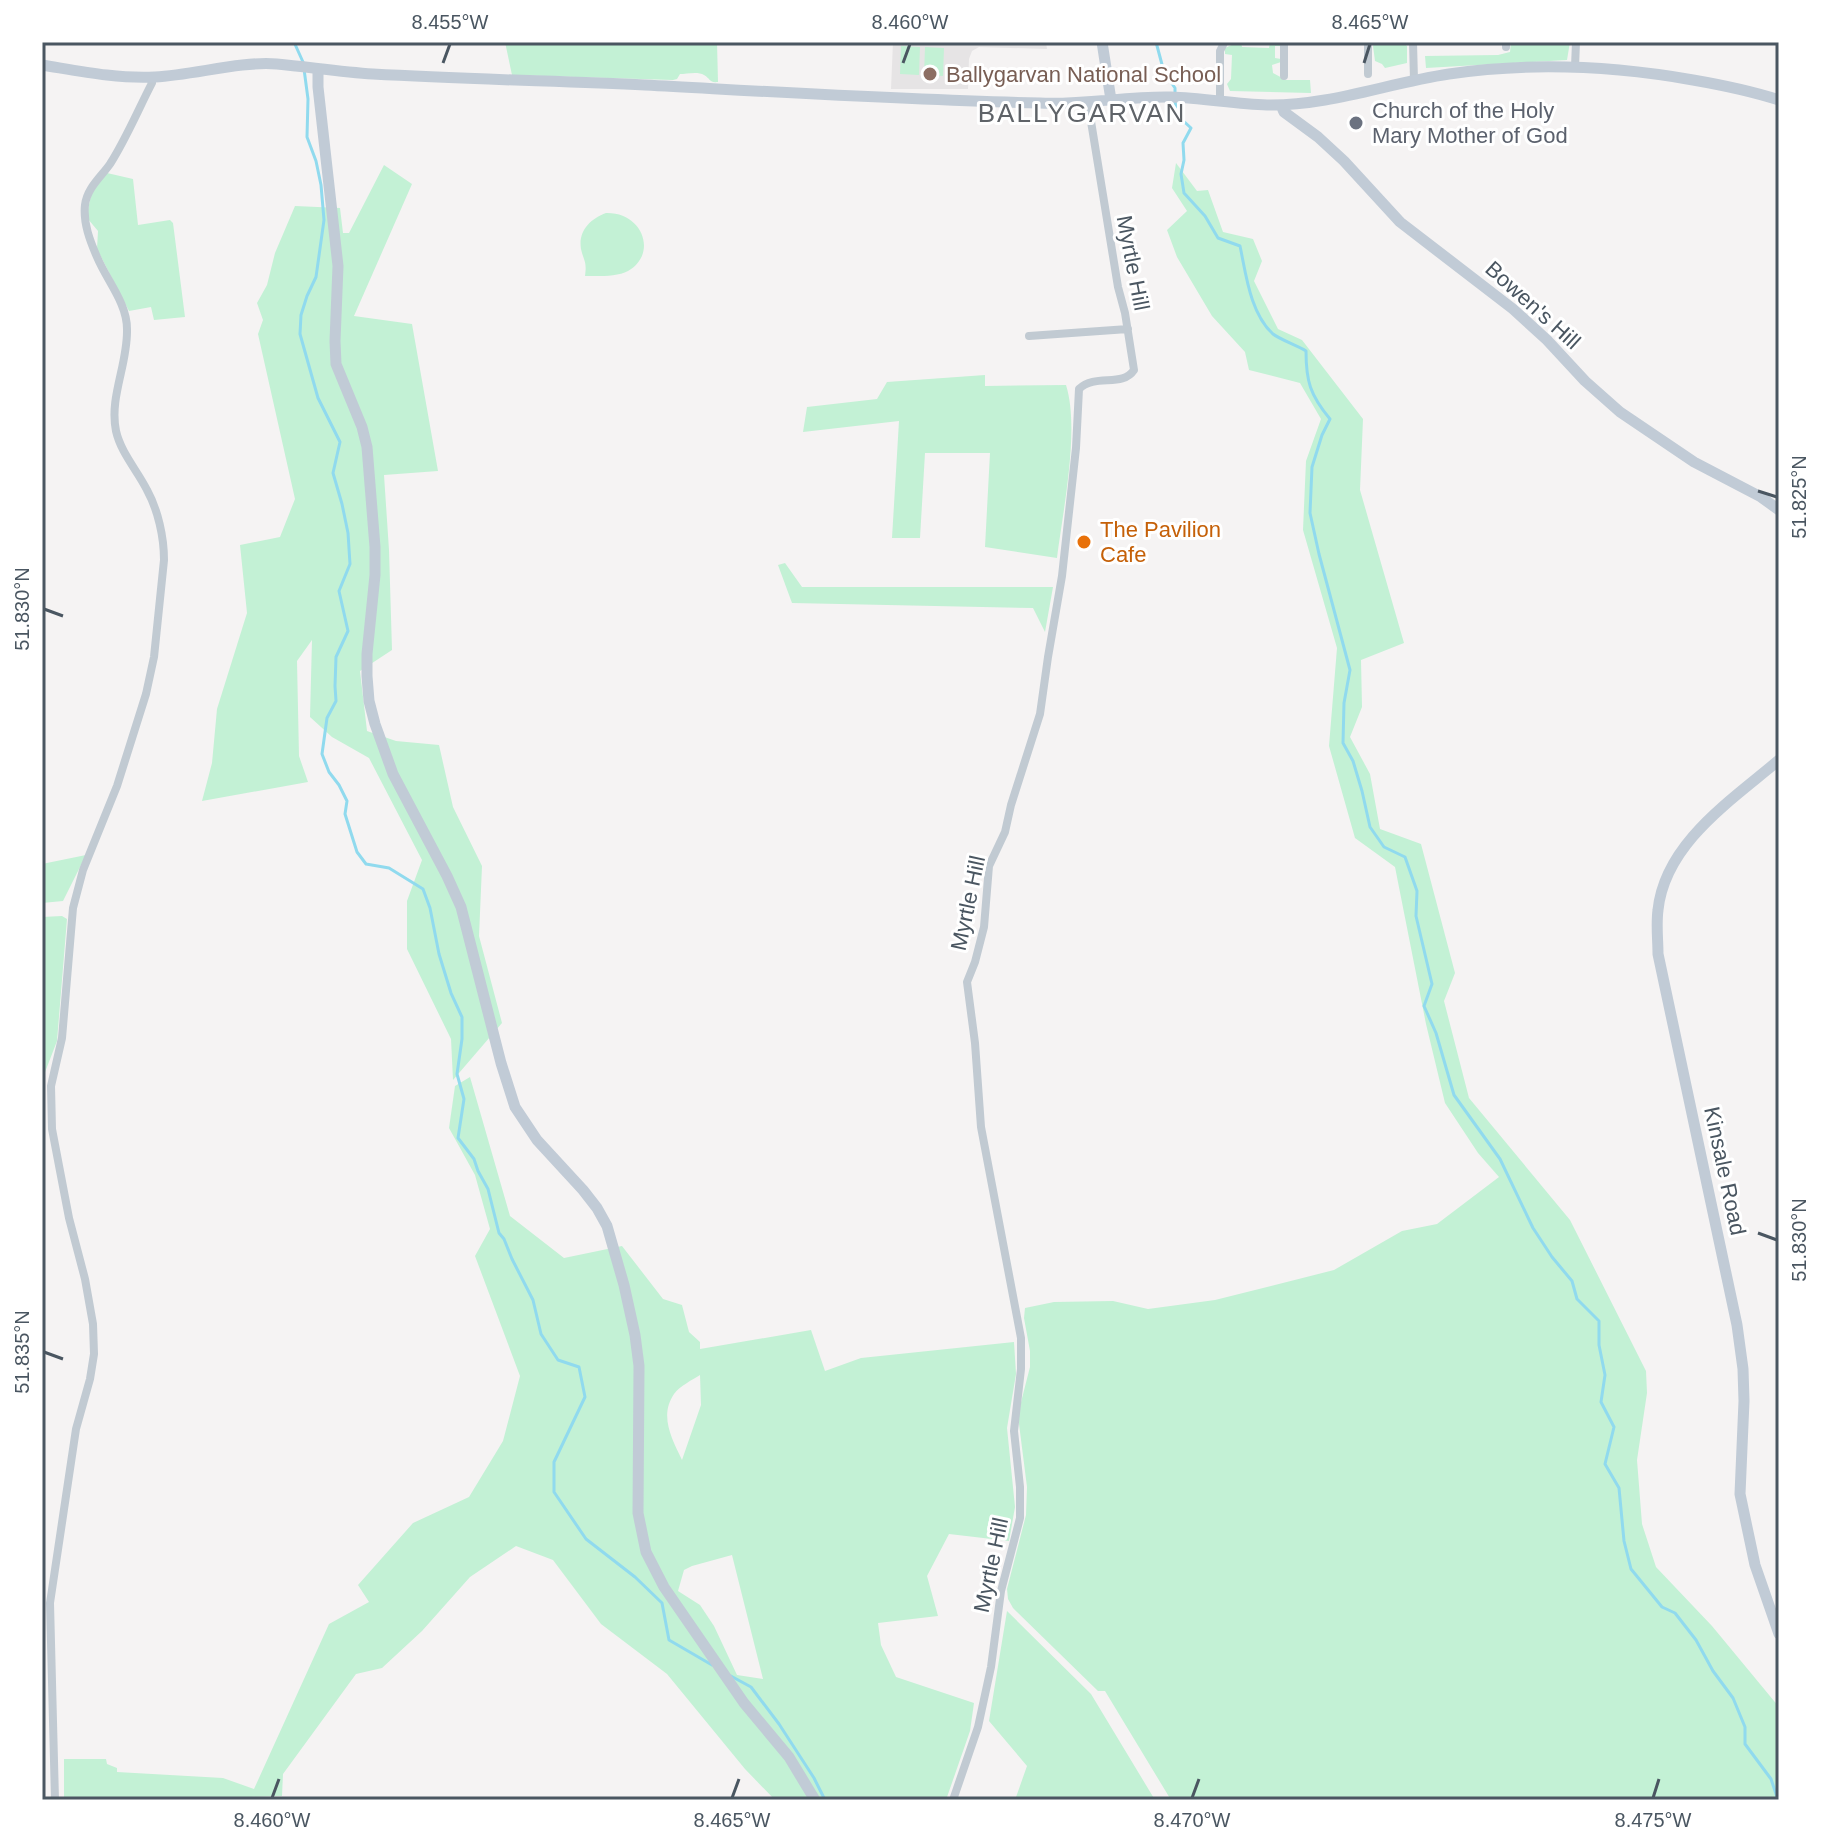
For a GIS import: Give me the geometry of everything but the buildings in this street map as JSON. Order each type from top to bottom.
[{"type":"main road","points":[[1102,42],[1111,100]]},
{"type":"main road","points":[[42,65],[104,75],[150,78],[259,63],[486,80],[1045,104],[1173,97],[1281,105],[1320,101],[1414,80],[1477,71],[1575,67],[1676,77],[1779,100]]},
{"type":"main road","points":[[309,68],[318,87],[338,266],[336,364],[367,447],[375,547],[367,676],[375,724],[393,774],[461,907],[515,1107],[537,1140],[597,1208],[607,1226],[635,1335],[640,1410],[637,1485],[641,1535],[652,1567],[758,1721],[775,1737],[789,1757],[815,1800]]},
{"type":"main road","name":"Bowen's Hill","points":[[1281,105],[1284,112],[1344,161],[1400,222],[1513,309],[1620,412],[1682,454],[1779,510]]},
{"type":"main road","name":"Kinsale Road","points":[[1779,760],[1696,832],[1682,850],[1673,863],[1660,896],[1657,934],[1658,954],[1739,1336],[1744,1401],[1740,1494],[1755,1565],[1779,1634]]},
{"type":"street","points":[[1220,100],[1220,51],[1224,42]]},
{"type":"street","points":[[1284,42],[1284,76]]},
{"type":"street","points":[[1368,42],[1368,70],[1380,66]]},
{"type":"street","points":[[1413,42],[1414,80]]},
{"type":"street","points":[[1575,67],[1576,42]]},
{"type":"street","points":[[55,1800],[50,1603],[76,1429],[94,1354],[90,1305],[52,1129],[51,1086],[62,1038],[73,908],[83,870],[117,786],[146,694],[154,657],[164,560],[164,545],[148,492],[120,445],[116,429],[115,409],[125,363],[126,320],[122,304],[90,242],[85,207],[87,195],[109,165],[152,83],[150,78]]},
{"type":"street","name":"Myrtle Hill","points":[[953,1800],[978,1727],[991,1667],[1001,1591],[1020,1518],[1014,1431],[1021,1338],[981,1127],[978,1067],[967,982],[984,927],[989,866],[1005,832],[1040,714],[1062,576],[1079,389],[1091,381],[1116,380],[1131,375],[1134,364],[1088,103]]},
{"type":"street","points":[[1029,336],[1128,329]]},
{"type":"shaded area","name":"Ballygarvan National School","points":[[893,42],[1046,42],[1047,49],[979,47],[972,51],[969,59],[968,89],[891,89]]},
{"type":"green space","points":[[505,42],[717,42],[718,82],[695,73],[680,74],[673,80],[512,75]]},
{"type":"green space","points":[[1238,42],[1242,47],[1269,48],[1270,42],[1279,42],[1281,46],[1275,46],[1275,58],[1281,59],[1281,62],[1272,65],[1273,73],[1286,80],[1310,80],[1311,93],[1230,91],[1227,84],[1231,79],[1232,55],[1225,54],[1225,48]]},
{"type":"green space","points":[[1375,42],[1404,43],[1407,46],[1407,63],[1385,68],[1375,61]]},
{"type":"green space","points":[[1511,42],[1570,42],[1567,60],[1426,68],[1425,56],[1498,55],[1510,52]]},
{"type":"green space","points":[[901,46],[920,47],[919,75],[900,74]]},
{"type":"green space","points":[[925,47],[944,48],[943,76],[924,75]]},
{"type":"green space","points":[[1176,163],[1197,191],[1208,190],[1223,232],[1253,239],[1262,261],[1254,281],[1278,329],[1302,340],[1363,419],[1360,490],[1404,643],[1361,660],[1362,707],[1350,737],[1370,774],[1380,829],[1421,844],[1455,973],[1444,1001],[1469,1098],[1570,1220],[1646,1371],[1647,1393],[1637,1460],[1642,1524],[1656,1567],[1712,1626],[1779,1707],[1779,1800],[1171,1800],[1105,1691],[1098,1691],[1013,1608],[1008,1599],[1007,1589],[1026,1515],[1027,1487],[1019,1424],[1019,1410],[1030,1367],[1025,1308],[1054,1302],[1113,1301],[1148,1309],[1215,1300],[1334,1270],[1402,1231],[1437,1224],[1499,1177],[1478,1153],[1445,1103],[1395,867],[1355,838],[1329,746],[1337,648],[1303,530],[1306,461],[1321,419],[1300,383],[1249,370],[1245,352],[1212,316],[1177,257],[1167,230],[1187,211],[1172,188]]},
{"type":"green space","points":[[384,165],[412,184],[354,316],[412,324],[438,471],[384,475],[392,650],[360,671],[367,731],[396,741],[439,745],[453,807],[482,866],[479,936],[502,1023],[453,1080],[451,1039],[407,949],[407,901],[422,860],[369,758],[332,737],[310,717],[312,640],[297,661],[299,756],[308,782],[202,801],[212,763],[217,709],[247,613],[240,545],[280,537],[295,499],[258,334],[263,320],[257,303],[267,285],[275,253],[295,206],[340,208],[343,233],[349,233]]},
{"type":"green space","points":[[107,173],[133,179],[138,225],[170,220],[173,223],[185,317],[154,320],[151,307],[129,311],[97,249],[98,231],[88,219],[91,195]]},
{"type":"green space","points":[[606,213],[629,219],[637,226],[644,245],[642,255],[637,264],[624,273],[585,276],[581,249],[583,231],[590,222]]},
{"type":"green space","points":[[985,375],[985,386],[1066,385],[1070,403],[1071,446],[1057,558],[985,547],[990,453],[925,453],[920,538],[892,538],[899,421],[803,432],[807,407],[877,399],[887,382]]},
{"type":"green space","points":[[785,563],[802,587],[1053,587],[1045,632],[1033,608],[792,603],[778,565]]},
{"type":"green space","points":[[86,855],[63,901],[42,903],[42,864]]},
{"type":"green space","points":[[62,916],[67,919],[57,1041],[42,1080],[42,917]]},
{"type":"green space","points":[[470,1077],[510,1216],[564,1258],[622,1246],[663,1299],[682,1305],[689,1332],[700,1342],[700,1349],[811,1330],[825,1371],[861,1358],[1014,1342],[1016,1374],[1007,1428],[1015,1507],[1009,1541],[949,1534],[927,1576],[938,1616],[878,1623],[881,1645],[896,1677],[974,1703],[970,1731],[946,1800],[775,1800],[745,1769],[667,1674],[601,1624],[553,1560],[516,1546],[470,1577],[422,1631],[382,1668],[356,1674],[283,1774],[282,1796],[251,1797],[250,1800],[64,1800],[64,1759],[106,1759],[107,1764],[117,1768],[117,1772],[223,1778],[254,1789],[329,1624],[369,1602],[358,1585],[413,1523],[469,1497],[503,1441],[520,1376],[475,1256],[490,1229],[475,1175],[449,1128],[455,1086]],"holes":[[[700,1375],[701,1405],[682,1460],[669,1427],[668,1411],[674,1394]],[[732,1555],[763,1679],[737,1675],[714,1626],[700,1605],[678,1591],[684,1570]]]},
{"type":"green space","points":[[1007,1611],[1091,1694],[1155,1800],[1015,1800],[1027,1766],[989,1721]]},
{"type":"waterway","points":[[294,42],[303,62]]},
{"type":"waterway","points":[[1156,42],[1164,72],[1175,93]]},
{"type":"waterway","points":[[304,69],[308,99],[307,137],[321,185],[324,220],[316,277],[301,315],[300,334],[318,398],[340,442],[333,473],[348,533],[350,564],[339,591],[348,631],[336,657],[336,701],[327,718],[322,754],[347,801],[345,814],[357,852],[366,864],[389,868],[423,889],[439,954],[462,1017],[457,1074],[464,1099],[458,1138],[474,1159],[488,1189],[499,1233],[533,1300],[541,1334],[558,1360],[579,1367],[585,1397],[554,1462],[554,1492],[586,1539],[635,1577],[662,1603],[669,1640],[712,1665]]},
{"type":"waterway","points":[[1175,101],[1177,115],[1191,128],[1183,143],[1181,174],[1184,193],[1205,216],[1218,238],[1240,246],[1250,293],[1259,315],[1273,334],[1306,351],[1310,387],[1330,419],[1312,467],[1310,513],[1350,670],[1344,703],[1343,743],[1353,761],[1370,827],[1384,847],[1405,857],[1417,891],[1416,916],[1432,984],[1424,1006],[1436,1033],[1454,1095],[1500,1159],[1533,1228],[1572,1281],[1577,1299],[1599,1321],[1599,1345],[1605,1375],[1601,1402],[1614,1427],[1605,1464],[1619,1488],[1624,1541],[1631,1569],[1662,1607],[1675,1613],[1733,1698],[1745,1727],[1745,1744],[1771,1779],[1778,1800]]},
{"type":"waterway","points":[[729,1675],[751,1687],[779,1724],[825,1800]]},
{"type":"place","name":"Ballygarvan National School","points":[[930,74]]},
{"type":"place","name":"Church of the Holy Mary Mother of God","points":[[1356,123]]},
{"type":"place","name":"The Pavilion Cafe","points":[[1084,542]]},
{"type":"district","name":"BALLYGARVAN","points":[[1082,113]]}]
